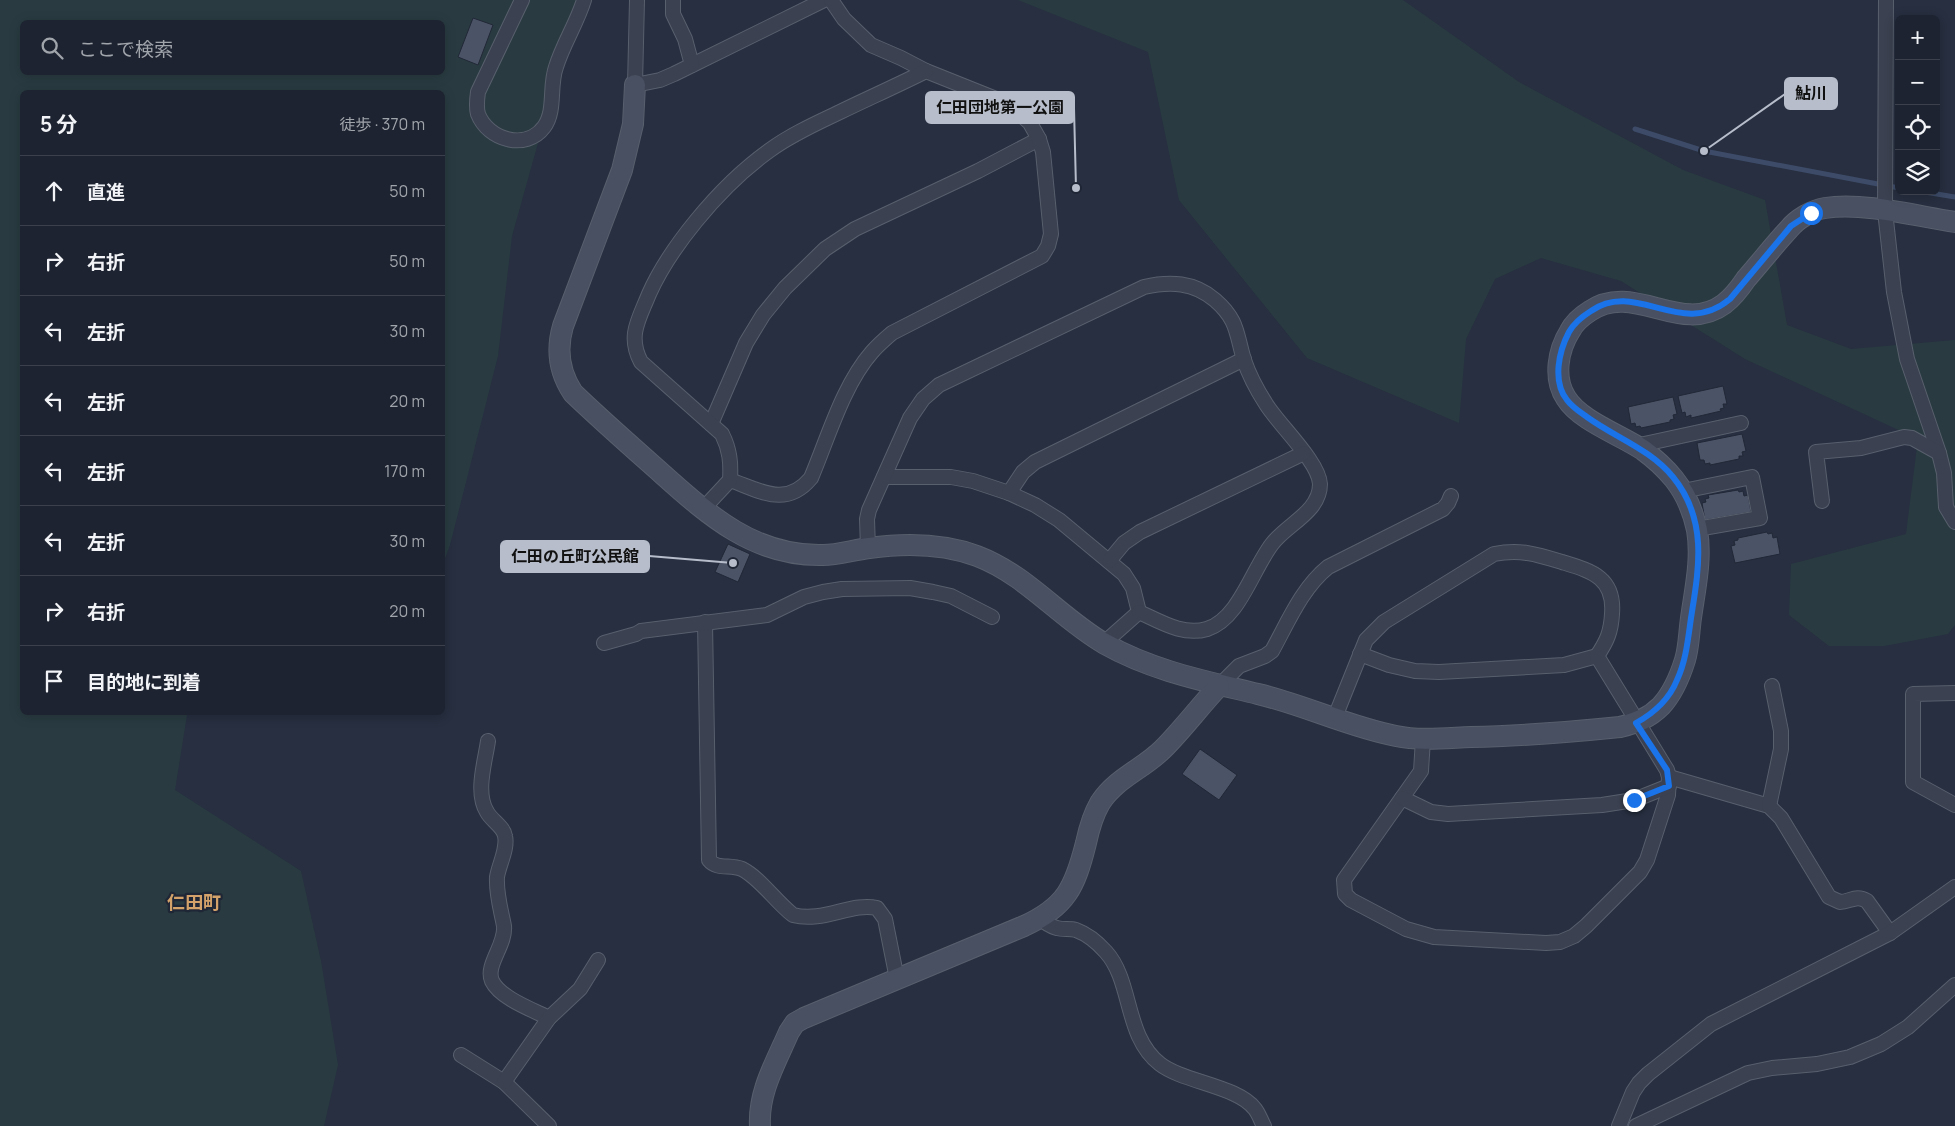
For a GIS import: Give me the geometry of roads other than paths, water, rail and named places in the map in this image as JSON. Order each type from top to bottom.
[{"type":"street","points":[[522,0],[478,92],[476,103],[483,124],[497,136],[509,140],[522,140],[534,136],[550,116],[552,84],[556,67],[584,0]]},
{"type":"street","points":[[637,0],[636,85],[633,124],[624,162],[559,337],[559,360],[566,383],[573,393],[703,510],[735,532],[779,551],[801,555],[826,555],[909,544],[956,550],[979,557],[1000,567],[1029,585],[1104,643],[1147,664],[1218,686],[1298,704],[1375,732],[1399,737],[1423,739],[1502,736],[1602,729],[1636,723],[1649,716],[1662,704],[1677,682],[1685,658],[1697,577],[1699,551],[1697,529],[1683,491],[1660,464],[1576,409],[1567,400],[1561,389],[1558,366],[1561,354],[1570,330],[1585,314],[1606,303],[1618,301],[1641,303],[1677,314],[1702,313],[1714,310],[1730,299],[1791,226],[1822,208],[1885,203],[1955,222]]},
{"type":"street","points":[[673,0],[673,14],[685,39],[692,65]]},
{"type":"street","points":[[636,85],[660,80],[824,0]]},
{"type":"street","points":[[730,480],[770,495],[782,496],[792,494],[803,488],[811,478],[846,392],[872,351],[892,333],[1042,256],[1048,246],[1051,234],[1045,166],[1039,139],[1030,123],[1016,110],[1001,101],[926,71],[871,45],[844,20],[831,0]]},
{"type":"street","points":[[1886,0],[1885,203],[1894,292],[1907,359],[1944,473],[1946,507],[1955,522]]},
{"type":"street","points":[[703,510],[730,480],[731,461],[728,446],[722,434],[641,362],[634,344],[634,334],[653,284],[670,256],[716,197],[742,172],[772,149],[812,125],[926,71]]},
{"type":"street","points":[[711,424],[746,343],[763,315],[785,288],[825,249],[863,224],[978,171],[1039,139]]},
{"type":"street","points":[[868,548],[867,519],[869,510],[910,418],[923,399],[939,386],[1144,287],[1169,282],[1181,284],[1203,291],[1213,298],[1234,322],[1250,376],[1266,404],[1318,472],[1319,492],[1315,503],[1309,510],[1289,526],[1272,544],[1227,618],[1208,629],[1185,631],[1139,612]]},
{"type":"street","points":[[1009,493],[1023,472],[1035,462],[1244,359]]},
{"type":"street","points":[[1635,446],[1742,423]]},
{"type":"street","points":[[1822,501],[1816,452],[1861,448],[1904,437],[1912,438],[1939,453]]},
{"type":"street","points":[[1110,561],[1124,544],[1140,532],[1304,454]]},
{"type":"street","points":[[884,477],[951,477],[973,481],[1009,493],[1035,505],[1059,520],[1124,574],[1134,588],[1139,612]]},
{"type":"street","points":[[1683,491],[1752,477],[1760,518],[1697,529]]},
{"type":"street","points":[[760,1126],[759,1111],[762,1095],[789,1032],[796,1024],[804,1018],[1040,919],[1059,905],[1070,890],[1079,870],[1091,824],[1100,804],[1113,786],[1162,750],[1218,686],[1239,666],[1265,656],[1272,650],[1308,587],[1317,576],[1328,567],[1443,509],[1451,496]]},
{"type":"street","points":[[1335,717],[1360,654],[1366,640],[1384,622],[1494,554],[1521,551],[1534,553],[1589,571],[1600,578],[1609,588],[1613,601],[1608,641],[1597,656],[1564,665],[1439,672],[1415,671],[1360,654]]},
{"type":"street","points":[[604,642],[641,631],[767,615],[804,597],[842,589],[910,588],[933,592],[951,596],[992,616]]},
{"type":"street","points":[[1104,643],[1139,612]]},
{"type":"street","points":[[705,622],[709,860],[712,864],[731,866],[748,873],[787,910],[798,916],[819,916],[864,908],[877,908],[885,919],[897,979]]},
{"type":"street","points":[[1423,739],[1421,771],[1344,880],[1345,894],[1351,900],[1406,929],[1434,937],[1546,943],[1560,942],[1574,936],[1640,872],[1647,860],[1668,795],[1669,782],[1664,764],[1636,723],[1597,656]]},
{"type":"street","points":[[1769,806],[1781,749],[1781,731],[1772,686]]},
{"type":"street","points":[[1955,692],[1913,694],[1913,782],[1955,805]]},
{"type":"street","points":[[488,741],[481,785],[482,799],[490,819],[503,831],[506,842],[497,877],[497,894],[504,929],[503,942],[494,960],[491,979],[504,995],[549,1018]]},
{"type":"street","points":[[1402,798],[1431,812],[1448,814],[1602,805],[1634,800],[1669,782],[1769,806],[1780,818],[1828,897],[1840,902],[1857,897],[1867,901],[1890,933]]},
{"type":"street","points":[[1619,1126],[1633,1092],[1648,1074],[1711,1024],[1890,933],[1955,887]]},
{"type":"street","points":[[1040,919],[1055,928],[1075,929],[1093,940],[1108,953],[1117,970],[1137,1032],[1147,1050],[1160,1064],[1176,1073],[1242,1098],[1255,1108],[1264,1126]]},
{"type":"street","points":[[504,1082],[549,1018],[580,989],[598,960]]},
{"type":"street","points":[[1636,1126],[1748,1073],[1772,1068],[1817,1064],[1850,1057],[1881,1044],[1908,1027],[1955,985]]},
{"type":"street","points":[[461,1055],[504,1082],[549,1126]]},
{"type":"waterway","points":[[1635,129],[1704,151],[1895,187]]},
{"type":"waterway","points":[[1940,194],[1955,197]]},
{"type":"place","name":"鮎川","points":[[1704,151]]},
{"type":"place","name":"仁田団地第一公園","points":[[1076,188]]},
{"type":"place","name":"仁田の丘町公民館","points":[[733,563]]},
{"type":"district","name":"仁田町","points":[[194,902]]}]
